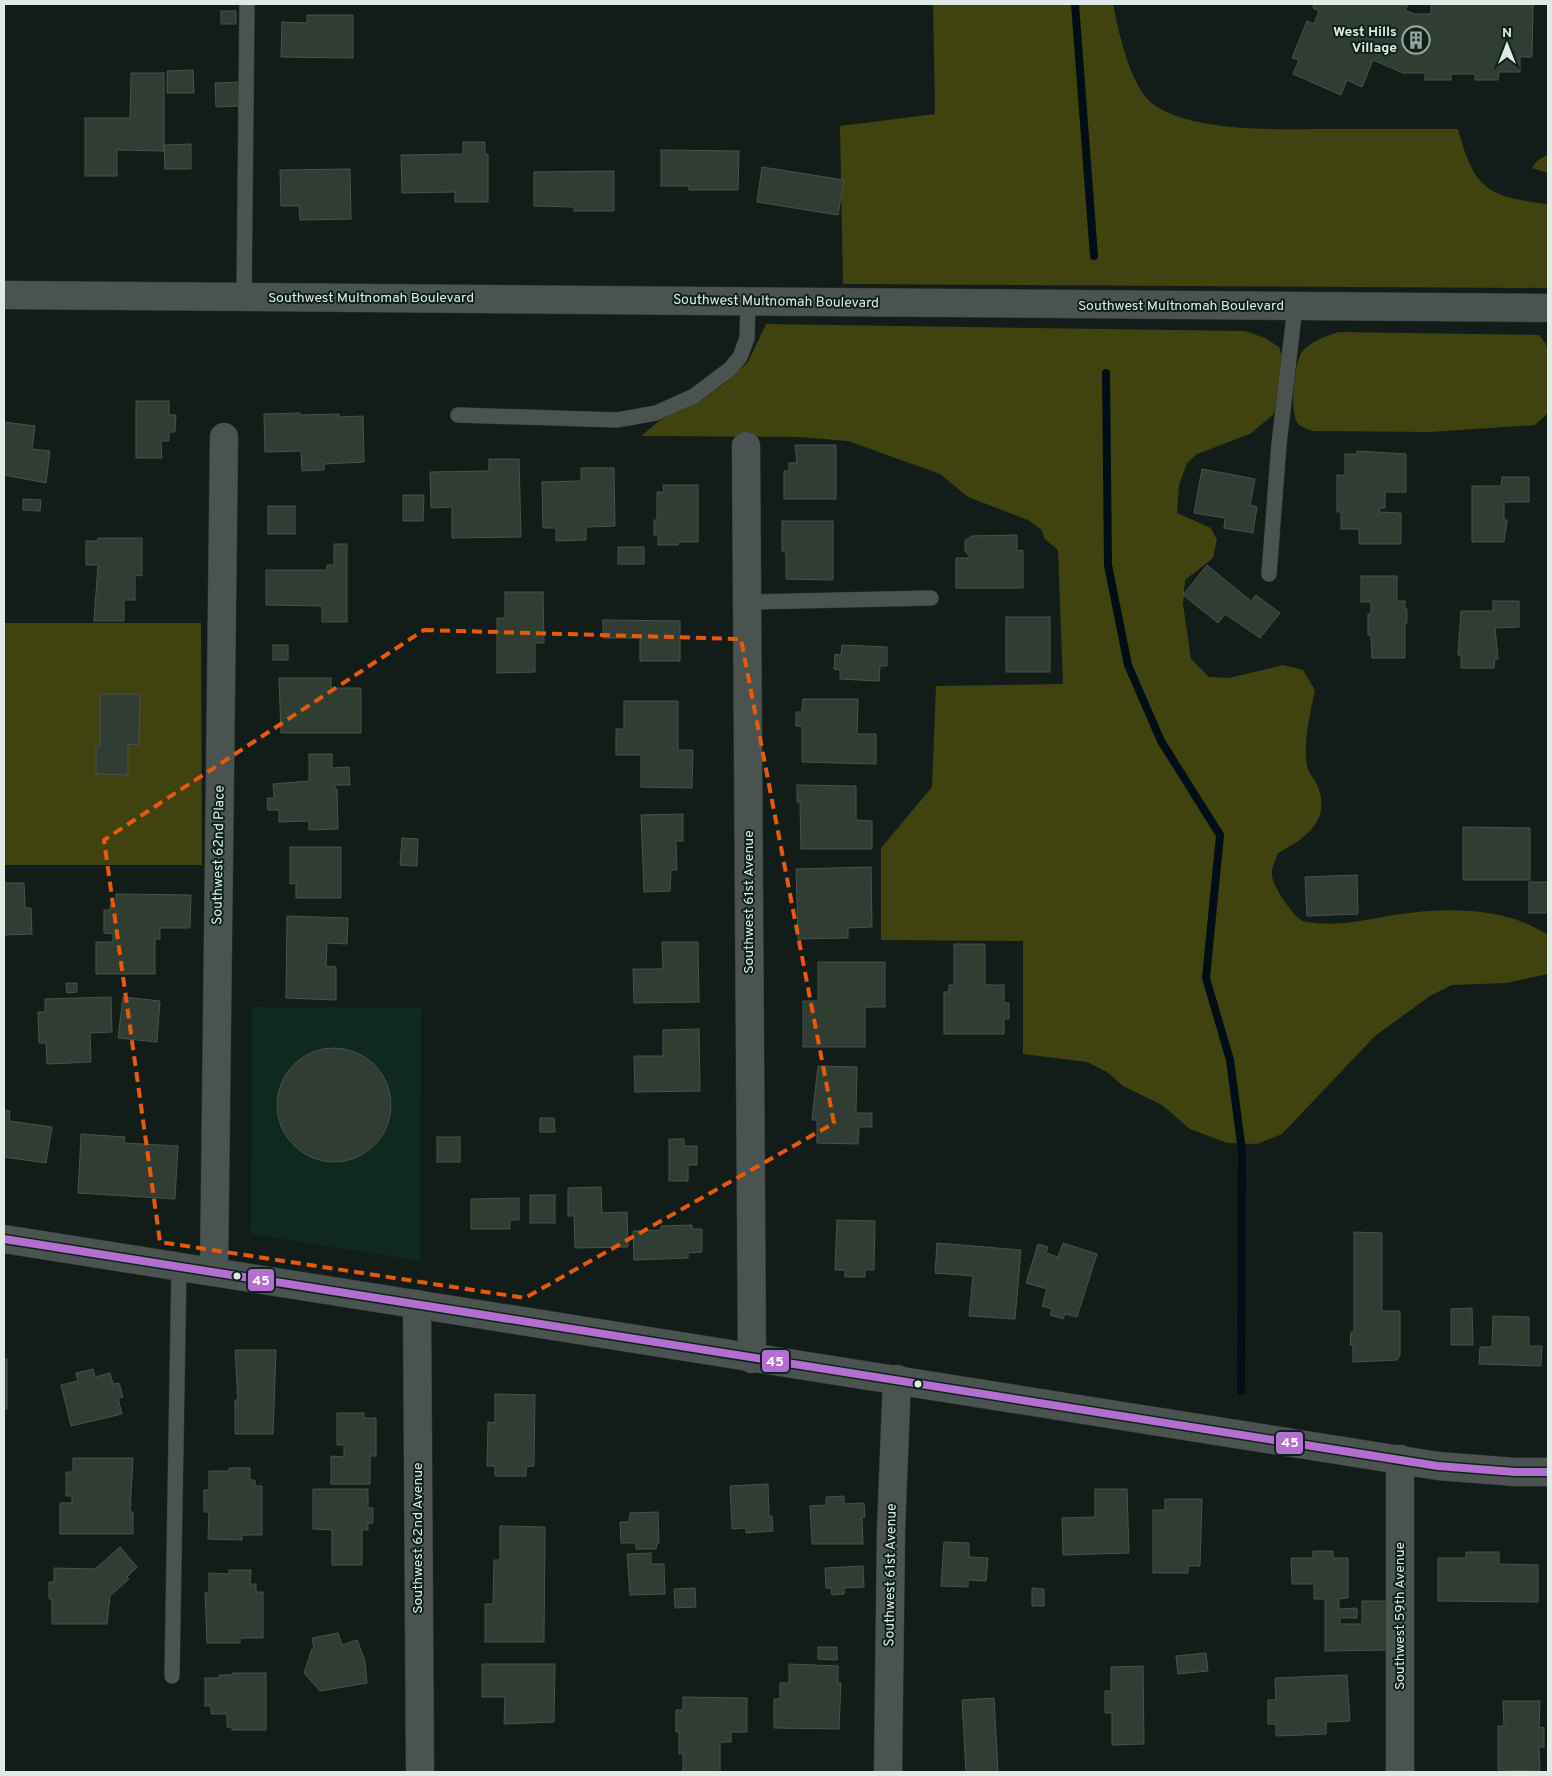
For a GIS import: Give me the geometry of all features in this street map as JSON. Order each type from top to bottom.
[{"type":"street","name":"Southwest Multnomah Boulevard","points":[[4,296],[1548,308]]},
{"type":"street","name":"Southwest 62nd Place","points":[[214,1272],[224,437]]},
{"type":"street","name":"Southwest 61st Avenue","points":[[746,446],[752,1359]]},
{"type":"street","points":[[4,1239],[752,1359],[897,1379],[1400,1459],[1478,1469],[1548,1472]]},
{"type":"street","name":"Southwest 62nd Avenue","points":[[417,1304],[420,1772]]},
{"type":"street","name":"Southwest 61st Avenue","points":[[888,1772],[891,1530],[897,1379]]},
{"type":"street","name":"Southwest 59th Avenue","points":[[1400,1459],[1400,1772]]},
{"type":"lane","points":[[244,297],[247,4]]},
{"type":"lane","points":[[458,415],[617,420],[656,413],[694,396],[730,369],[740,357],[747,338],[748,302]]},
{"type":"lane","points":[[1270,574],[1279,444],[1296,306]]},
{"type":"lane","points":[[747,602],[932,598]]},
{"type":"lane","points":[[172,1676],[179,1266]]},
{"type":"highlighted area","points":[[424,630],[741,639],[834,1123],[525,1298],[160,1242],[104,840]]},
{"type":"shaded area","points":[[933,4],[1113,4],[1127,60],[1140,88],[1157,107],[1195,121],[1242,128],[1266,129],[1458,129],[1470,165],[1477,177],[1486,186],[1510,198],[1548,204],[1548,288],[843,284],[840,126],[935,114]]},
{"type":"shaded area","points":[[1548,154],[1548,173],[1532,168],[1537,161]]},
{"type":"shaded area","points":[[766,324],[1245,331],[1265,338],[1279,347],[1282,356],[1279,401],[1273,415],[1250,434],[1197,454],[1187,463],[1179,485],[1177,513],[1211,528],[1217,540],[1213,558],[1185,580],[1183,604],[1191,659],[1209,677],[1229,678],[1283,665],[1303,670],[1315,690],[1308,728],[1306,756],[1308,769],[1319,790],[1321,812],[1312,829],[1278,853],[1273,867],[1273,880],[1279,893],[1294,914],[1303,921],[1314,923],[1349,922],[1413,912],[1453,910],[1493,914],[1531,925],[1548,935],[1548,974],[1507,983],[1452,985],[1430,996],[1375,1036],[1282,1134],[1257,1144],[1227,1143],[1190,1129],[1162,1105],[1123,1086],[1107,1072],[1087,1062],[1023,1054],[1023,941],[881,940],[881,848],[932,787],[936,686],[1063,684],[1058,550],[1044,538],[1042,530],[1028,520],[968,497],[940,474],[848,441],[799,437],[641,436],[659,421],[723,385],[748,362]]},
{"type":"shaded area","points":[[1339,332],[1539,335],[1546,344],[1548,352],[1548,413],[1535,425],[1431,432],[1312,431],[1299,425],[1295,418],[1293,399],[1299,358],[1302,352],[1319,339]]},
{"type":"shaded area","points":[[4,623],[201,623],[202,865],[4,865]]},
{"type":"shaded area","points":[[252,1007],[421,1008],[420,1261],[251,1234]]},
{"type":"building","name":"West Hills Village","points":[[1314,4],[1408,4],[1405,10],[1414,14],[1431,14],[1431,4],[1533,4],[1532,57],[1520,57],[1520,72],[1499,72],[1498,80],[1475,80],[1475,74],[1451,74],[1451,80],[1425,80],[1425,73],[1403,73],[1373,60],[1362,87],[1347,80],[1341,95],[1293,74],[1299,60],[1292,58],[1307,21],[1314,24],[1319,11],[1313,8]]},
{"type":"building","points":[[221,11],[236,11],[236,24],[221,24]]},
{"type":"building","points":[[307,15],[353,15],[353,58],[281,57],[282,22],[307,23]]},
{"type":"building","points":[[193,70],[194,93],[167,93],[167,71]]},
{"type":"building","points":[[131,73],[164,73],[164,151],[117,150],[117,176],[85,176],[85,118],[130,118]]},
{"type":"building","points":[[241,82],[242,106],[216,107],[215,83]]},
{"type":"building","points":[[463,142],[485,142],[485,154],[488,154],[488,202],[455,202],[455,192],[402,193],[401,155],[463,154]]},
{"type":"building","points":[[191,144],[191,169],[165,169],[164,145]]},
{"type":"building","points":[[661,150],[739,151],[738,190],[689,190],[689,186],[661,186]]},
{"type":"building","points":[[762,167],[844,180],[838,215],[757,202]]},
{"type":"building","points":[[350,169],[351,219],[300,220],[299,206],[281,206],[280,170]]},
{"type":"building","points":[[614,171],[614,211],[574,211],[574,207],[534,206],[534,172]]},
{"type":"building","points":[[136,401],[169,401],[169,415],[176,415],[175,432],[169,432],[169,441],[161,441],[162,458],[136,458]]},
{"type":"building","points":[[300,413],[300,415],[339,414],[339,417],[363,416],[364,462],[324,464],[324,470],[302,471],[301,451],[265,452],[264,414]]},
{"type":"building","points":[[4,422],[35,426],[32,449],[50,451],[46,483],[4,475]]},
{"type":"building","points":[[795,445],[836,445],[836,499],[784,499],[784,471],[789,471],[789,463],[797,463]]},
{"type":"building","points":[[1357,451],[1406,454],[1406,492],[1385,492],[1385,508],[1380,508],[1379,512],[1401,513],[1401,544],[1359,544],[1359,529],[1341,529],[1341,512],[1337,512],[1337,475],[1345,475],[1345,454],[1357,454]]},
{"type":"building","points":[[489,459],[519,459],[521,537],[452,538],[452,507],[431,508],[430,472],[489,471]]},
{"type":"building","points":[[581,468],[614,468],[615,526],[586,527],[586,540],[556,541],[556,528],[543,528],[542,482],[581,481]]},
{"type":"building","points":[[1202,469],[1255,479],[1250,505],[1257,507],[1253,533],[1224,528],[1225,518],[1194,513]]},
{"type":"building","points":[[1502,477],[1529,477],[1529,502],[1504,502],[1504,520],[1507,520],[1504,542],[1472,542],[1472,486],[1501,486]]},
{"type":"building","points":[[663,485],[698,485],[698,542],[658,545],[658,535],[654,535],[654,520],[657,520],[657,492],[664,492]]},
{"type":"building","points":[[403,495],[424,495],[423,521],[403,521]]},
{"type":"building","points":[[23,499],[41,500],[40,511],[23,510]]},
{"type":"building","points":[[268,506],[295,506],[295,534],[268,534]]},
{"type":"building","points":[[782,521],[833,521],[833,580],[786,579],[786,556],[785,551],[782,551]]},
{"type":"building","points":[[1017,535],[1017,551],[1023,550],[1023,588],[956,588],[956,558],[971,558],[965,551],[965,541],[971,536]]},
{"type":"building","points":[[98,538],[142,538],[142,576],[135,575],[135,600],[124,600],[124,621],[94,621],[98,565],[86,565],[86,541],[98,541]]},
{"type":"building","points":[[334,544],[347,544],[347,622],[322,622],[322,606],[266,605],[266,570],[327,570],[327,565],[334,565]]},
{"type":"building","points":[[618,547],[644,547],[644,564],[618,564]]},
{"type":"building","points":[[1207,565],[1251,601],[1256,595],[1280,613],[1260,638],[1225,614],[1218,623],[1183,595]]},
{"type":"building","points":[[1361,576],[1397,576],[1397,601],[1405,601],[1405,609],[1407,609],[1405,658],[1372,658],[1371,635],[1368,635],[1368,614],[1371,614],[1371,602],[1361,602]]},
{"type":"building","points":[[505,592],[543,592],[544,643],[535,643],[535,672],[497,673],[497,618],[505,618]]},
{"type":"building","points":[[1493,601],[1519,601],[1519,627],[1495,628],[1498,659],[1495,659],[1494,668],[1461,668],[1461,655],[1458,655],[1461,611],[1493,611]]},
{"type":"building","points":[[1006,617],[1050,617],[1050,672],[1006,672]]},
{"type":"building","points":[[603,620],[680,621],[680,661],[640,661],[640,638],[603,638]]},
{"type":"building","points":[[273,645],[288,645],[288,660],[273,660]]},
{"type":"building","points":[[842,645],[887,647],[887,666],[880,666],[879,681],[840,679],[840,670],[834,669],[835,654],[841,655]]},
{"type":"building","points":[[279,678],[331,678],[331,688],[361,688],[361,733],[281,733]]},
{"type":"building","points":[[100,694],[140,694],[139,745],[128,744],[128,775],[96,774],[96,746],[100,746]]},
{"type":"building","points":[[803,699],[858,699],[857,734],[876,734],[876,764],[802,762],[802,726],[796,726],[796,712],[802,712]]},
{"type":"building","points":[[624,701],[678,701],[678,750],[693,750],[692,788],[641,787],[641,755],[616,755],[616,729],[624,729]]},
{"type":"building","points":[[309,754],[332,754],[332,768],[349,767],[350,785],[335,785],[335,789],[337,789],[338,829],[309,830],[309,821],[279,822],[279,810],[268,810],[267,798],[274,798],[273,784],[309,781]]},
{"type":"building","points":[[797,785],[856,786],[856,820],[872,821],[872,849],[801,849],[800,802],[797,802]]},
{"type":"building","points":[[683,814],[683,841],[676,841],[677,870],[671,870],[670,891],[644,892],[641,815]]},
{"type":"building","points":[[1463,827],[1530,828],[1530,880],[1463,880]]},
{"type":"building","points":[[402,838],[418,839],[417,866],[400,865]]},
{"type":"building","points":[[290,847],[341,847],[341,898],[296,898],[296,883],[290,884]]},
{"type":"building","points":[[871,867],[872,927],[848,928],[848,938],[798,939],[796,869]]},
{"type":"building","points":[[1357,875],[1358,914],[1307,916],[1305,877]]},
{"type":"building","points":[[1529,882],[1548,882],[1548,913],[1529,913]]},
{"type":"building","points":[[4,883],[24,883],[25,908],[31,908],[32,934],[4,935]]},
{"type":"building","points":[[116,894],[191,895],[190,928],[160,928],[160,939],[155,939],[155,974],[96,974],[96,942],[113,942],[113,934],[104,933],[104,910],[110,910],[110,905],[116,905]]},
{"type":"building","points":[[287,916],[348,918],[347,944],[327,943],[326,966],[336,967],[336,1000],[286,998]]},
{"type":"building","points":[[662,942],[698,942],[699,1002],[634,1003],[633,969],[663,969]]},
{"type":"building","points":[[954,944],[985,944],[985,985],[1004,985],[1004,1003],[1009,1003],[1009,1019],[1004,1019],[1004,1034],[944,1034],[944,992],[949,992],[949,985],[954,985]]},
{"type":"building","points":[[818,962],[885,962],[885,1007],[865,1007],[865,1047],[803,1047],[803,1001],[818,1001]]},
{"type":"building","points":[[66,983],[77,983],[77,992],[67,993]]},
{"type":"building","points":[[111,997],[112,1032],[90,1033],[91,1062],[47,1064],[46,1043],[39,1043],[38,1012],[45,1012],[45,999]]},
{"type":"building","points":[[123,997],[160,1001],[157,1042],[118,1038]]},
{"type":"building","points":[[699,1029],[700,1091],[635,1092],[634,1056],[663,1056],[663,1030]]},
{"type":"building","points":[[334,1048],[356,1053],[374,1065],[386,1083],[391,1105],[386,1127],[374,1145],[356,1157],[334,1162],[312,1157],[294,1145],[282,1127],[277,1105],[282,1083],[294,1065],[312,1053]]},
{"type":"building","points":[[818,1066],[857,1067],[856,1113],[872,1113],[872,1127],[859,1127],[858,1144],[817,1143],[817,1120],[812,1120]]},
{"type":"building","points":[[4,1110],[10,1111],[9,1121],[52,1127],[46,1163],[4,1157]]},
{"type":"building","points":[[540,1118],[554,1118],[555,1132],[540,1132]]},
{"type":"building","points":[[81,1134],[125,1137],[124,1143],[178,1146],[175,1199],[78,1193]]},
{"type":"building","points":[[437,1137],[460,1137],[460,1162],[437,1162]]},
{"type":"building","points":[[669,1139],[684,1139],[684,1146],[697,1146],[697,1165],[688,1165],[688,1181],[669,1181]]},
{"type":"building","points":[[601,1187],[602,1213],[627,1212],[628,1247],[575,1248],[574,1216],[568,1216],[568,1188]]},
{"type":"building","points":[[530,1195],[555,1195],[555,1223],[530,1223]]},
{"type":"building","points":[[519,1198],[519,1220],[510,1220],[510,1229],[471,1229],[471,1199]]},
{"type":"building","points":[[837,1220],[875,1221],[874,1270],[865,1270],[865,1277],[845,1277],[845,1270],[835,1270]]},
{"type":"building","points":[[692,1225],[692,1229],[702,1229],[702,1252],[688,1253],[688,1258],[634,1260],[633,1231],[661,1230],[661,1226]]},
{"type":"building","points":[[1354,1232],[1382,1233],[1382,1311],[1400,1311],[1400,1356],[1397,1360],[1353,1362],[1353,1345],[1350,1345],[1351,1332],[1354,1332]]},
{"type":"building","points":[[937,1243],[1021,1250],[1015,1319],[969,1316],[973,1276],[935,1273]]},
{"type":"building","points":[[1063,1243],[1097,1254],[1077,1317],[1065,1314],[1063,1319],[1050,1315],[1052,1309],[1042,1306],[1047,1289],[1026,1283],[1038,1244],[1048,1247],[1046,1253],[1058,1257]]},
{"type":"building","points":[[1472,1308],[1473,1345],[1451,1345],[1451,1309]]},
{"type":"building","points":[[1493,1316],[1529,1317],[1529,1346],[1542,1346],[1541,1366],[1479,1364],[1480,1347],[1492,1347]]},
{"type":"building","points":[[235,1350],[276,1350],[273,1434],[235,1434],[235,1400],[238,1400]]},
{"type":"building","points":[[4,1359],[7,1359],[7,1409],[4,1409]]},
{"type":"building","points":[[93,1369],[95,1377],[110,1373],[113,1384],[119,1383],[123,1397],[118,1398],[122,1414],[71,1426],[61,1385],[78,1381],[76,1373]]},
{"type":"building","points":[[495,1394],[535,1395],[534,1466],[526,1467],[526,1476],[495,1476],[495,1466],[487,1466],[488,1422],[495,1423]]},
{"type":"building","points":[[337,1413],[364,1413],[364,1418],[376,1418],[376,1456],[370,1456],[370,1484],[331,1484],[331,1456],[344,1457],[344,1445],[337,1445]]},
{"type":"building","points":[[73,1458],[133,1458],[130,1512],[133,1512],[133,1534],[60,1534],[60,1503],[72,1503],[72,1496],[66,1496],[66,1472],[73,1472]]},
{"type":"building","points":[[229,1468],[250,1468],[250,1480],[255,1480],[255,1486],[262,1486],[262,1535],[242,1535],[242,1540],[208,1539],[209,1512],[204,1512],[204,1490],[209,1490],[209,1471],[229,1471]]},
{"type":"building","points":[[768,1484],[769,1516],[772,1516],[773,1531],[746,1533],[746,1528],[732,1529],[730,1486]]},
{"type":"building","points":[[313,1489],[368,1489],[368,1508],[373,1508],[373,1523],[368,1523],[368,1530],[362,1530],[362,1565],[332,1565],[332,1530],[313,1529]]},
{"type":"building","points":[[1095,1489],[1127,1489],[1129,1553],[1063,1555],[1062,1518],[1095,1517]]},
{"type":"building","points":[[844,1496],[844,1504],[864,1503],[865,1517],[862,1517],[863,1544],[812,1544],[810,1506],[826,1505],[826,1497]]},
{"type":"building","points":[[1165,1499],[1202,1499],[1200,1566],[1188,1566],[1188,1573],[1153,1573],[1153,1510],[1165,1510]]},
{"type":"building","points":[[658,1512],[659,1543],[657,1543],[656,1549],[636,1549],[636,1543],[621,1543],[620,1522],[629,1522],[630,1513]]},
{"type":"building","points":[[500,1526],[545,1527],[544,1642],[485,1642],[485,1604],[493,1604],[494,1560],[500,1560]]},
{"type":"building","points":[[944,1542],[969,1543],[969,1557],[988,1558],[986,1581],[968,1580],[968,1587],[941,1586]]},
{"type":"building","points":[[120,1547],[137,1567],[127,1577],[129,1579],[110,1596],[107,1624],[52,1624],[52,1599],[49,1599],[49,1582],[54,1582],[54,1568],[95,1569]]},
{"type":"building","points":[[1313,1551],[1333,1551],[1333,1558],[1348,1558],[1348,1598],[1339,1599],[1339,1609],[1357,1608],[1357,1618],[1340,1618],[1340,1624],[1362,1624],[1362,1601],[1387,1601],[1387,1650],[1325,1651],[1325,1599],[1314,1599],[1314,1584],[1292,1584],[1291,1558],[1313,1558]]},
{"type":"building","points":[[1466,1552],[1499,1552],[1499,1564],[1538,1565],[1538,1602],[1438,1601],[1438,1558],[1466,1558]]},
{"type":"building","points":[[651,1553],[651,1564],[664,1564],[665,1594],[630,1595],[627,1554]]},
{"type":"building","points":[[863,1566],[864,1587],[844,1588],[844,1594],[832,1595],[831,1588],[826,1588],[825,1568]]},
{"type":"building","points":[[229,1570],[251,1570],[250,1584],[256,1584],[256,1592],[263,1592],[263,1638],[240,1638],[240,1643],[207,1643],[205,1593],[209,1593],[209,1573],[229,1574]]},
{"type":"building","points":[[695,1588],[696,1607],[675,1608],[674,1589]]},
{"type":"building","points":[[1032,1588],[1044,1589],[1044,1606],[1032,1606]]},
{"type":"building","points":[[338,1633],[342,1645],[357,1640],[365,1661],[367,1683],[320,1691],[304,1673],[312,1649],[314,1649],[312,1638]]},
{"type":"building","points":[[818,1647],[837,1647],[837,1660],[818,1659]]},
{"type":"building","points":[[1206,1653],[1208,1671],[1178,1674],[1176,1656]]},
{"type":"building","points":[[482,1664],[555,1664],[554,1722],[504,1724],[505,1697],[482,1697]]},
{"type":"building","points":[[789,1664],[838,1666],[838,1683],[841,1683],[839,1729],[774,1728],[774,1699],[780,1699],[780,1683],[789,1683]]},
{"type":"building","points":[[1143,1666],[1144,1744],[1112,1745],[1112,1713],[1105,1713],[1105,1691],[1111,1691],[1111,1667]]},
{"type":"building","points":[[232,1673],[266,1673],[266,1730],[232,1730],[232,1727],[227,1727],[227,1714],[211,1714],[211,1706],[205,1706],[205,1678],[219,1678],[219,1675],[232,1675]]},
{"type":"building","points":[[1347,1675],[1350,1721],[1326,1722],[1326,1734],[1276,1736],[1276,1724],[1268,1724],[1268,1700],[1276,1700],[1275,1678]]},
{"type":"building","points":[[683,1697],[747,1698],[747,1732],[731,1732],[731,1742],[720,1742],[720,1772],[683,1772],[683,1753],[679,1754],[679,1732],[676,1732],[676,1710],[683,1710]]},
{"type":"building","points":[[994,1698],[998,1772],[966,1772],[962,1700]]},
{"type":"building","points":[[1503,1701],[1540,1701],[1539,1728],[1544,1727],[1544,1747],[1539,1747],[1540,1771],[1498,1770],[1498,1726],[1504,1726]]},
{"type":"waterway","points":[[1075,4],[1094,256]]},
{"type":"waterway","points":[[1106,373],[1108,565],[1128,665],[1161,741],[1220,835],[1206,978],[1230,1060],[1242,1151],[1241,1391]]},
{"type":"transit line","name":"45","points":[[4,1239],[1438,1466],[1515,1472],[1548,1472]]},
{"type":"place","name":"West Hills Village","points":[[1416,40]]}]
